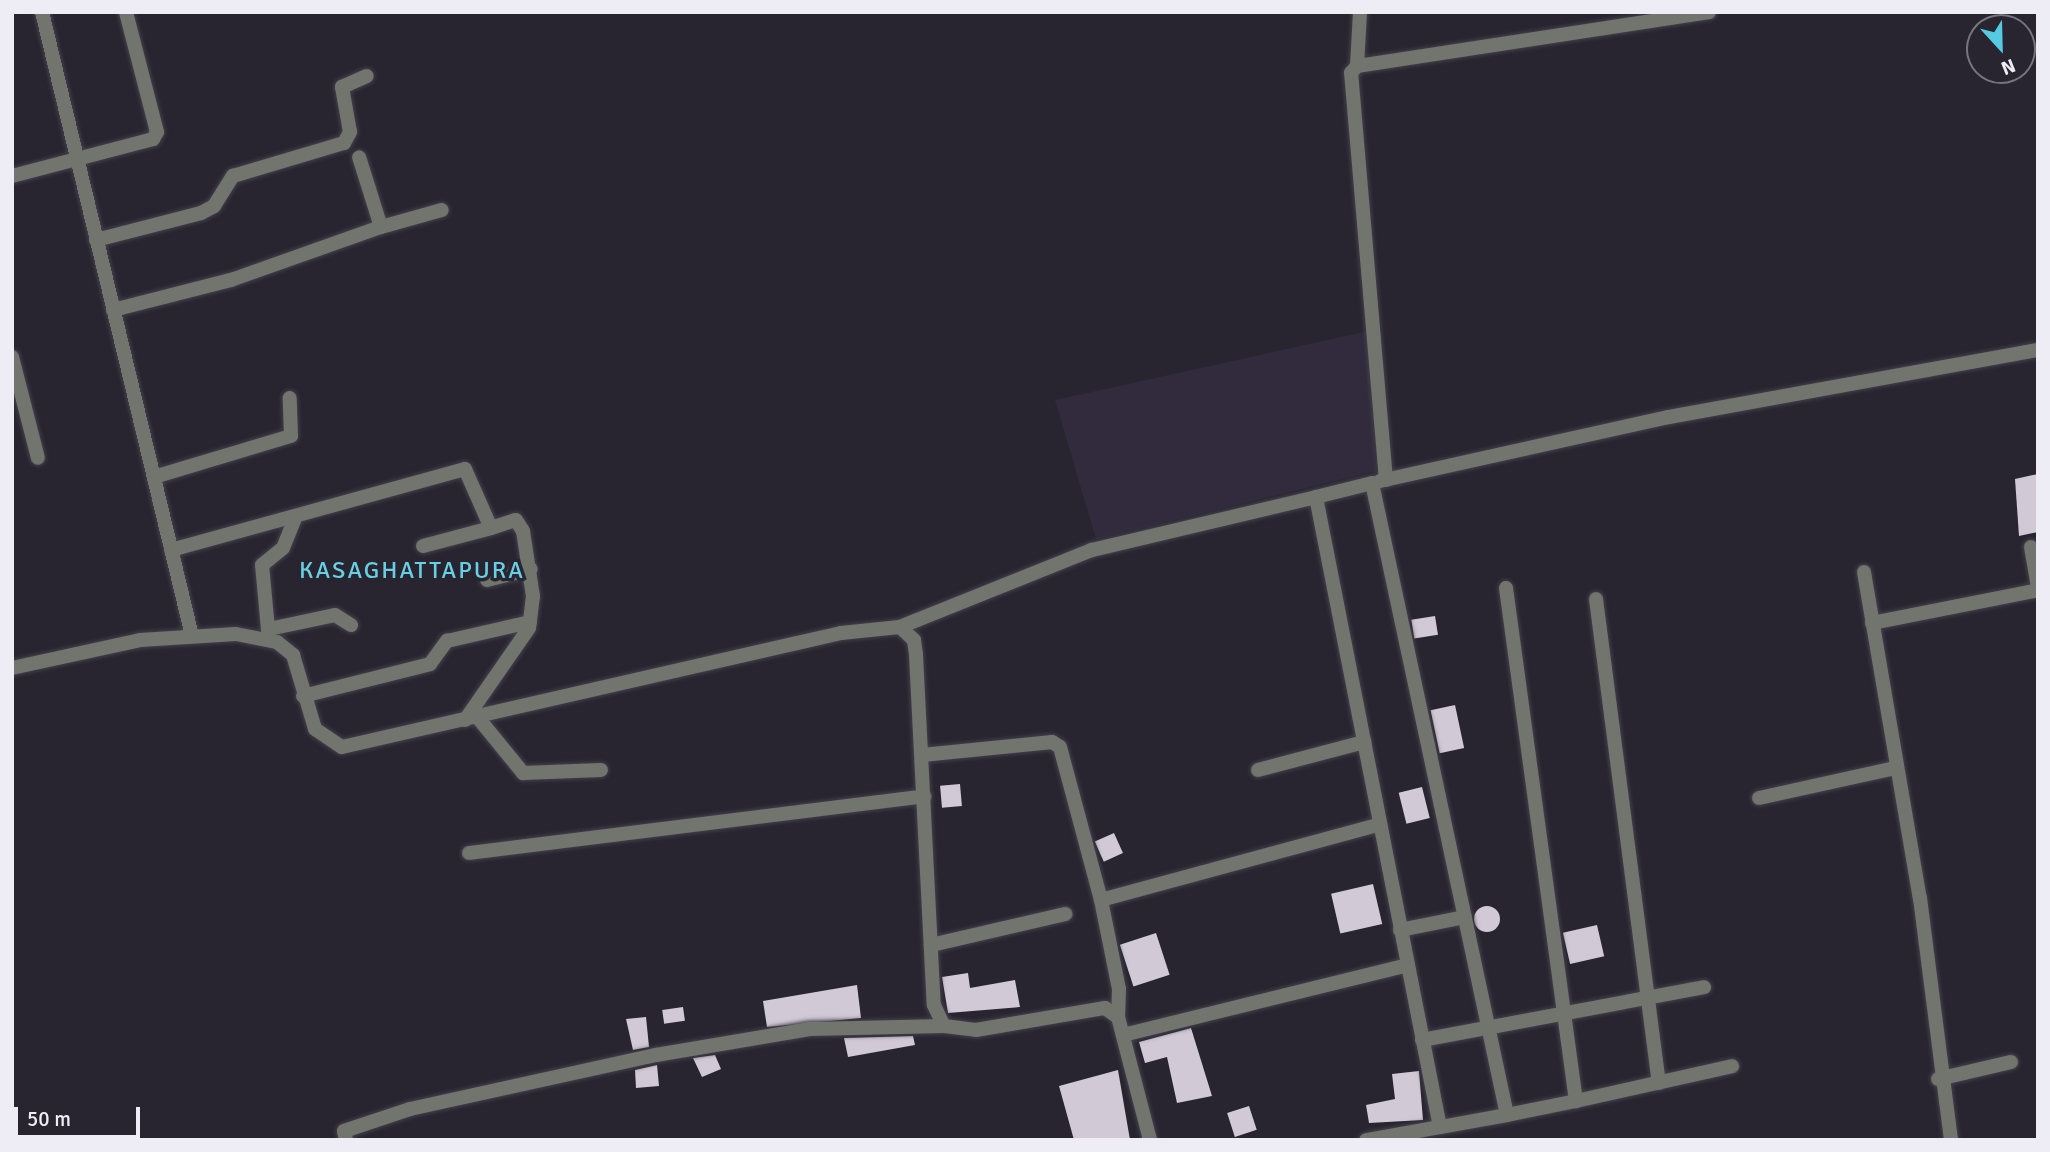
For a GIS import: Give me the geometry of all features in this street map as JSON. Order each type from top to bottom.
[{"type":"street","points":[[43,12],[192,636]]},
{"type":"street","points":[[12,176],[148,143],[156,132],[126,12]]},
{"type":"street","points":[[1357,66],[1360,12]]},
{"type":"street","points":[[1507,1115],[1379,482],[1350,73],[1357,66],[1709,12]]},
{"type":"street","points":[[96,240],[201,213],[214,206],[233,176],[344,143],[350,132],[342,87],[366,76]]},
{"type":"street","points":[[359,157],[382,227]]},
{"type":"street","points":[[113,310],[231,280],[382,227],[442,211]]},
{"type":"street","points":[[295,519],[283,548],[262,565],[269,635],[293,655],[315,729],[342,747],[841,633],[900,627],[1092,550],[1379,482],[1669,417],[2038,350]]},
{"type":"street","points":[[12,357],[38,457]]},
{"type":"street","points":[[153,477],[291,436],[290,398]]},
{"type":"street","points":[[171,550],[295,519],[465,470],[491,528]]},
{"type":"street","points":[[1316,497],[1440,1128]]},
{"type":"street","points":[[423,546],[516,520],[531,569],[530,622],[472,719]]},
{"type":"street","points":[[1872,623],[2038,589],[2031,547]]},
{"type":"street","points":[[487,580],[531,569]]},
{"type":"street","points":[[1864,572],[1920,898],[1938,1079],[1951,1140]]},
{"type":"street","points":[[1506,588],[1576,1101]]},
{"type":"street","points":[[1596,599],[1658,1083]]},
{"type":"street","points":[[12,668],[140,640],[236,634],[269,635],[335,615],[351,625]]},
{"type":"street","points":[[303,696],[430,664],[447,641],[530,622]]},
{"type":"street","points":[[900,627],[914,640],[934,1005],[944,1027]]},
{"type":"street","points":[[472,719],[523,774],[601,770]]},
{"type":"street","points":[[922,755],[1052,742],[1060,747],[1101,900],[1119,989],[1118,1017],[1150,1140]]},
{"type":"street","points":[[1258,770],[1364,742]]},
{"type":"street","points":[[1759,798],[1896,768]]},
{"type":"street","points":[[469,853],[924,796]]},
{"type":"street","points":[[1101,900],[1380,824]]},
{"type":"street","points":[[931,945],[1065,914]]},
{"type":"street","points":[[1400,930],[1465,917]]},
{"type":"street","points":[[1123,1035],[1407,965]]},
{"type":"street","points":[[1422,1040],[1704,987]]},
{"type":"street","points":[[346,1140],[344,1131],[410,1109],[656,1055],[810,1029],[944,1027],[976,1030],[1105,1008],[1118,1017]]},
{"type":"street","points":[[1938,1079],[2011,1062]]},
{"type":"street","points":[[1366,1140],[1507,1115],[1732,1066]]},
{"type":"shaded area","points":[[1368,331],[1376,471],[1096,539],[1055,400]]},
{"type":"building","points":[[2038,474],[2038,532],[2019,536],[2015,479]]},
{"type":"building","points":[[1435,616],[1438,635],[1414,639],[1411,620]]},
{"type":"building","points":[[1455,705],[1464,748],[1440,753],[1431,710]]},
{"type":"building","points":[[960,784],[962,806],[942,808],[940,786]]},
{"type":"building","points":[[1422,787],[1430,818],[1406,824],[1399,793]]},
{"type":"building","points":[[1114,833],[1123,853],[1104,862],[1095,842]]},
{"type":"building","points":[[1373,884],[1382,924],[1340,934],[1331,894]]},
{"type":"building","points":[[1487,906],[1496,910],[1500,919],[1496,928],[1487,932],[1478,928],[1474,919],[1478,910]]},
{"type":"building","points":[[1597,925],[1604,956],[1570,964],[1563,933]]},
{"type":"building","points":[[1156,933],[1170,975],[1133,987],[1120,945]]},
{"type":"building","points":[[968,973],[970,988],[1015,980],[1020,1007],[948,1013],[942,977]]},
{"type":"building","points":[[857,985],[861,1018],[767,1027],[763,1001]]},
{"type":"building","points":[[683,1007],[685,1021],[664,1024],[662,1010]]},
{"type":"building","points":[[646,1017],[649,1047],[633,1050],[626,1019]]},
{"type":"building","points":[[1191,1028],[1212,1096],[1177,1103],[1167,1057],[1145,1063],[1139,1042]]},
{"type":"building","points":[[913,1036],[915,1045],[848,1057],[844,1038]]},
{"type":"building","points":[[715,1055],[721,1069],[702,1077],[693,1058]]},
{"type":"building","points":[[657,1065],[659,1086],[636,1088],[635,1070]]},
{"type":"building","points":[[1118,1070],[1130,1140],[1074,1140],[1059,1086]]},
{"type":"building","points":[[1419,1071],[1423,1120],[1369,1123],[1366,1105],[1395,1099],[1392,1074]]},
{"type":"building","points":[[1249,1106],[1257,1130],[1235,1137],[1227,1113]]},
{"type":"district","name":"KASAGHATTAPURA","points":[[412,571]]}]
